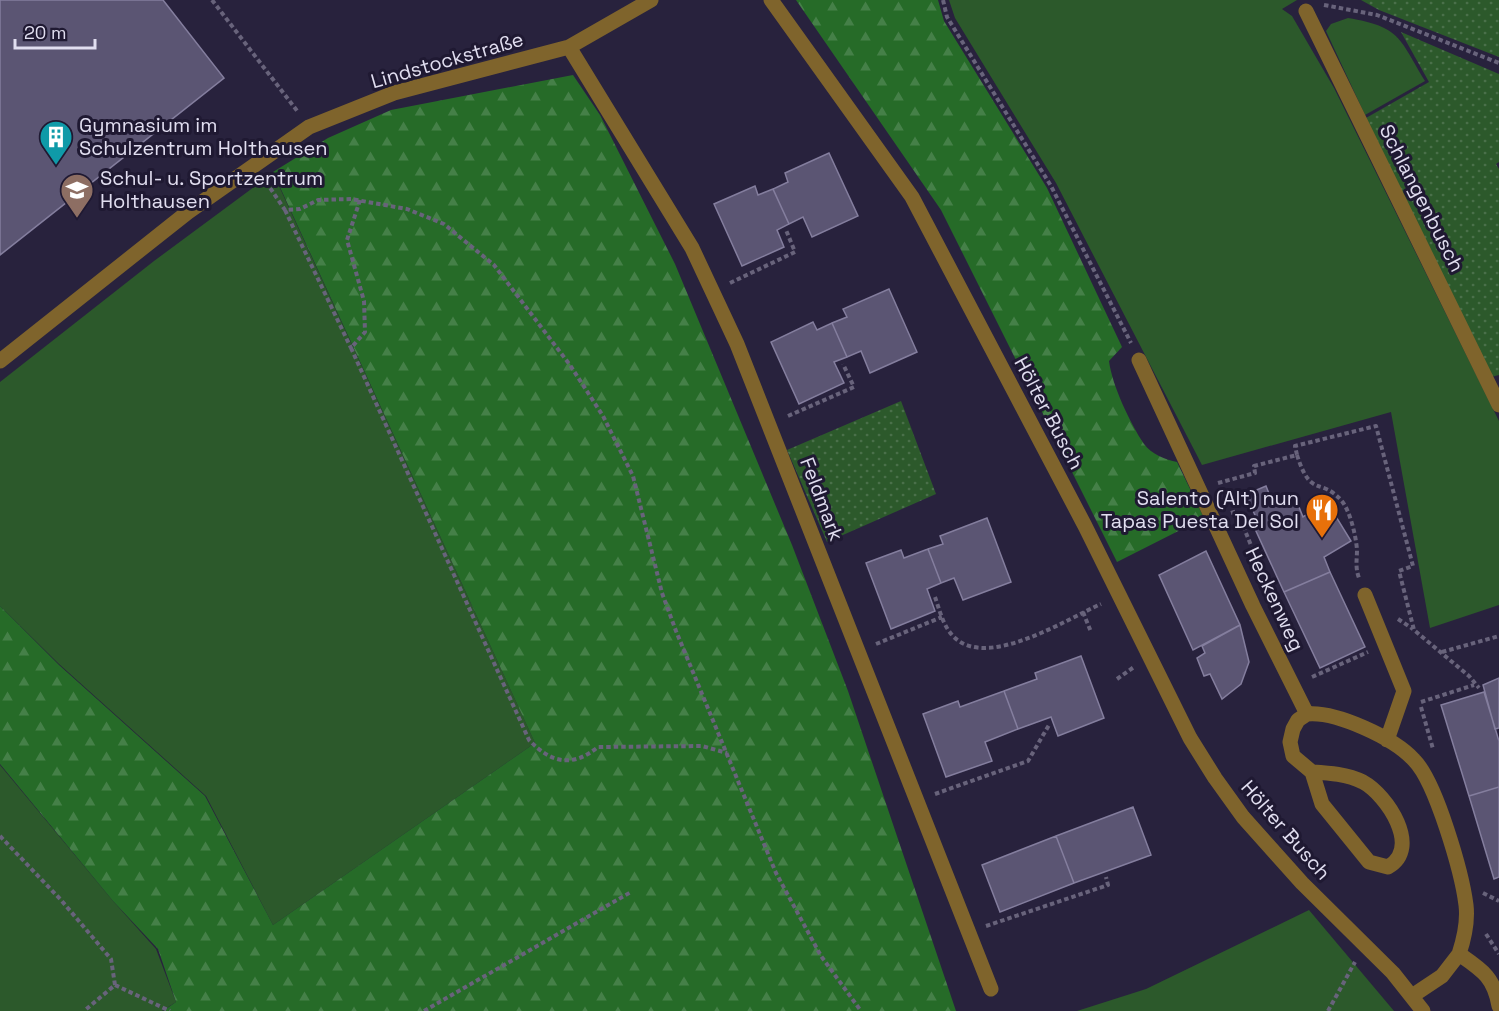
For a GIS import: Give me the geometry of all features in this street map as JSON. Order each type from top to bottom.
[{"type":"street","name":"Lindstockstraße","points":[[0,362],[188,212],[309,127],[394,93],[569,47],[651,0]]},
{"type":"street","name":"Hölter Busch","points":[[771,0],[912,197],[1085,526],[1190,738],[1215,778],[1243,817],[1302,883],[1363,943],[1423,1011]]},
{"type":"street","name":"Schlangenbusch","points":[[1306,11],[1499,405]]},
{"type":"street","name":"Feldmark","points":[[569,47],[692,248],[712,291],[770,424],[991,989]]},
{"type":"street","name":"Heckenweg","points":[[1139,360],[1253,606],[1307,714]]},
{"type":"street","points":[[1365,595],[1404,691],[1387,740]]},
{"type":"street","points":[[1312,772],[1350,777],[1377,792],[1387,803],[1395,818],[1401,847],[1393,864],[1388,867],[1369,862],[1322,804],[1312,772],[1293,756],[1290,742],[1293,729],[1298,720],[1307,714],[1326,716],[1387,740],[1405,752],[1421,768],[1442,815],[1466,904],[1466,930],[1459,954],[1442,976],[1412,996]]},
{"type":"street","points":[[1459,954],[1488,977],[1496,989],[1499,1006]]},
{"type":"path","points":[[212,0],[309,127]]},
{"type":"path","points":[[943,0],[947,17],[1051,186],[1139,360]]},
{"type":"path","points":[[1306,11],[1316,4],[1377,15],[1499,63]]},
{"type":"path","points":[[254,164],[285,210],[351,348],[529,740],[542,753],[567,762],[586,757],[598,747],[702,746],[727,753]]},
{"type":"path","points":[[285,210],[300,208],[318,201],[360,200],[407,209],[444,224],[494,266],[570,365],[603,416],[633,476],[662,592],[776,873],[821,956],[861,1011]]},
{"type":"path","points":[[351,348],[365,332],[364,301],[347,240],[360,200]]},
{"type":"path","points":[[712,291],[795,252],[786,230]]},
{"type":"path","points":[[770,424],[854,387],[843,364]]},
{"type":"path","points":[[1365,595],[1355,569],[1356,540],[1347,511],[1341,500],[1308,481],[1295,446],[1376,426],[1413,566],[1399,571],[1414,630],[1469,676],[1474,685],[1479,688]]},
{"type":"path","points":[[1200,488],[1256,472],[1254,466],[1297,455]]},
{"type":"path","points":[[935,597],[942,617],[956,639],[974,646],[1011,646],[1083,612],[1091,632]]},
{"type":"path","points":[[859,651],[942,617]]},
{"type":"path","points":[[1442,652],[1499,636]]},
{"type":"path","points":[[1307,679],[1351,660]]},
{"type":"path","points":[[1420,702],[1474,685]]},
{"type":"path","points":[[917,800],[1028,762],[1049,725]]},
{"type":"path","points":[[0,836],[61,900],[111,958],[115,985]]},
{"type":"path","points":[[968,932],[1108,885],[1106,877]]},
{"type":"path","points":[[424,1011],[631,892]]},
{"type":"path","points":[[1328,1011],[1344,986],[1363,943]]},
{"type":"path","points":[[84,1011],[115,985]]},
{"type":"path","points":[[115,985],[170,1011]]},
{"type":"green space","points":[[796,0],[938,0],[944,21],[1047,188],[1122,347],[1109,361],[1122,404],[1133,426],[1151,451],[1177,462],[1204,518],[1117,562],[941,210]]},
{"type":"green space","points":[[949,0],[1297,0],[1282,9],[1292,16],[1334,88],[1499,421],[1499,605],[1430,628],[1391,412],[1202,465],[1056,183],[955,18]]},
{"type":"green space","points":[[1361,0],[1499,0],[1499,57],[1379,10]]},
{"type":"green space","points":[[1348,18],[1379,26],[1397,37],[1425,81],[1365,115],[1326,31],[1331,24]]},
{"type":"green space","points":[[1401,32],[1499,74],[1499,162],[1496,164],[1499,169],[1499,375],[1491,377],[1366,118],[1429,82]]},
{"type":"green space","points":[[573,75],[600,115],[675,264],[792,545],[848,691],[956,1011],[163,1011],[176,1002],[158,949],[113,901],[0,764],[0,606],[59,665],[205,796],[273,925],[535,743],[273,172],[328,138],[391,110]]},
{"type":"green space","points":[[273,173],[535,743],[273,925],[206,796],[59,664],[0,606],[0,382],[154,261]]},
{"type":"green space","points":[[901,401],[936,494],[827,542],[787,450]]},
{"type":"green space","points":[[0,765],[156,949],[176,1002],[162,1011],[0,1011]]},
{"type":"green space","points":[[1309,910],[1394,1011],[1077,1011],[1146,989]]},
{"type":"building","name":"Gymnasium im Schulzentrum Holthausen","points":[[0,0],[163,0],[224,78],[0,255]]},
{"type":"building","points":[[829,153],[858,216],[812,237],[803,217],[789,224],[773,189],[788,182],[785,173]]},
{"type":"building","points":[[755,186],[758,195],[773,189],[789,224],[777,230],[784,247],[742,266],[714,204]]},
{"type":"building","points":[[889,289],[917,352],[870,373],[861,351],[847,357],[832,323],[847,317],[843,309]]},
{"type":"building","points":[[813,322],[817,330],[832,323],[847,357],[834,362],[844,383],[799,404],[771,342]]},
{"type":"building","points":[[1266,486],[1274,506],[1295,497],[1303,517],[1327,502],[1351,541],[1324,557],[1330,572],[1284,592],[1250,518],[1255,515],[1245,495]]},
{"type":"building","points":[[987,518],[1011,582],[963,600],[954,578],[941,583],[928,549],[943,544],[940,536]]},
{"type":"building","points":[[928,549],[941,583],[927,589],[935,611],[891,629],[866,563],[901,550],[904,558]]},
{"type":"building","points":[[1206,551],[1240,625],[1193,650],[1159,575]]},
{"type":"building","points":[[1330,572],[1365,647],[1320,668],[1284,592]]},
{"type":"building","points":[[1240,625],[1249,662],[1241,684],[1222,699],[1210,674],[1204,676],[1197,658],[1205,653],[1202,646]]},
{"type":"building","points":[[1081,656],[1104,718],[1058,736],[1051,717],[1018,729],[1004,691],[1037,679],[1035,673]]},
{"type":"building","points":[[1499,678],[1499,728],[1495,729],[1483,685]]},
{"type":"building","points":[[1004,691],[1018,729],[985,742],[992,761],[946,777],[923,714],[958,701],[960,707]]},
{"type":"building","points":[[1484,692],[1499,741],[1499,787],[1469,796],[1441,705]]},
{"type":"building","points":[[1499,787],[1499,877],[1494,879],[1469,796]]},
{"type":"building","points":[[1133,807],[1151,855],[1074,883],[1056,836]]},
{"type":"building","points":[[1056,836],[1074,883],[1000,912],[982,865]]},
{"type":"place","name":"Gymnasium im Schulzentrum Holthausen","points":[[56,166]]},
{"type":"place","name":"Schul- u. Sportzentrum Holthausen","points":[[77,219]]},
{"type":"place","name":"Salento (Alt) nun Tapas Puesta Del Sol","points":[[1322,539]]}]
